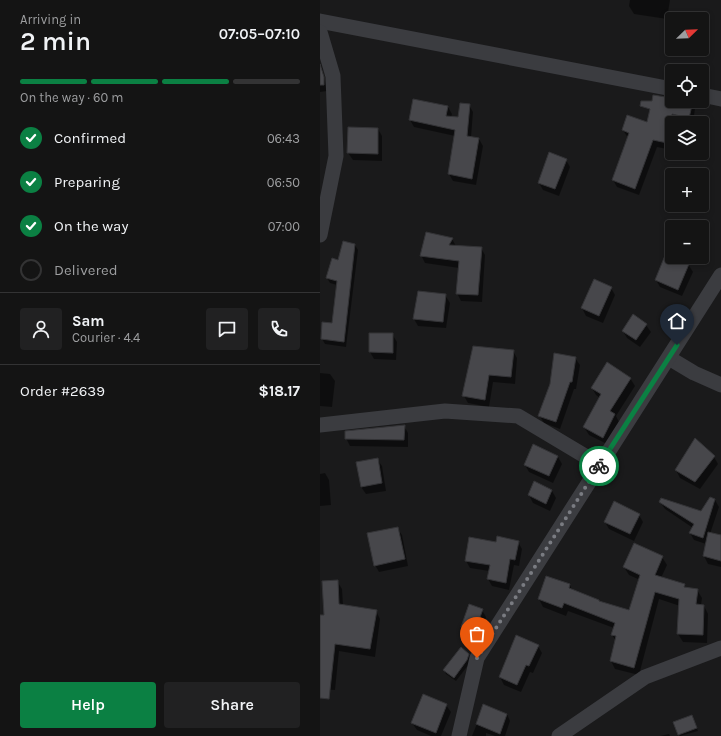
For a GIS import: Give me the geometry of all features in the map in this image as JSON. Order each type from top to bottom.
[{"type":"street","points":[[320,22],[665,88]]},
{"type":"street","points":[[320,32],[334,76],[336,156],[320,235]]},
{"type":"street","points":[[709,96],[721,99]]},
{"type":"street","points":[[459,736],[477,658],[721,276]]},
{"type":"street","points":[[669,358],[694,373],[721,385]]},
{"type":"street","points":[[320,425],[445,411],[518,416],[600,465]]},
{"type":"street","points":[[559,736],[645,677],[721,648]]},
{"type":"building","points":[[320,64],[324,77],[324,85],[320,85]]},
{"type":"building","points":[[653,95],[665,97],[665,108],[691,108],[689,116],[672,114],[672,116],[665,116],[665,143],[653,140],[635,189],[612,180],[629,133],[622,130],[627,115],[647,122],[650,109],[640,106],[641,101],[652,101]]},
{"type":"building","points":[[413,99],[448,106],[446,116],[458,117],[460,103],[470,104],[467,136],[479,138],[472,179],[448,174],[455,130],[409,120]]},
{"type":"building","points":[[348,127],[378,128],[378,154],[347,153]]},
{"type":"building","points":[[549,152],[567,159],[555,189],[538,183]]},
{"type":"building","points":[[426,232],[453,238],[449,245],[482,247],[478,295],[456,294],[459,261],[420,256]]},
{"type":"building","points":[[343,241],[355,244],[344,342],[321,339],[322,322],[332,323],[337,281],[326,278],[332,258],[338,260]]},
{"type":"building","points":[[665,255],[665,264],[689,264],[678,290],[655,280]]},
{"type":"building","points":[[594,279],[612,287],[599,316],[581,308]]},
{"type":"building","points":[[418,291],[446,294],[443,322],[413,319]]},
{"type":"building","points":[[633,314],[647,324],[636,340],[622,331]]},
{"type":"building","points":[[369,333],[393,333],[393,353],[369,352]]},
{"type":"building","points":[[473,346],[514,350],[511,377],[489,375],[485,400],[462,396]]},
{"type":"building","points":[[554,353],[576,357],[572,382],[570,382],[556,422],[538,416],[550,384]]},
{"type":"building","points":[[607,362],[631,378],[610,411],[615,414],[603,438],[583,427],[601,394],[591,388]]},
{"type":"building","points":[[405,425],[404,440],[345,439],[345,431]]},
{"type":"building","points":[[695,438],[715,456],[695,482],[675,470]]},
{"type":"building","points":[[533,444],[558,456],[549,476],[524,465]]},
{"type":"building","points":[[378,458],[382,483],[361,487],[356,462]]},
{"type":"building","points":[[534,481],[552,490],[546,504],[528,495]]},
{"type":"building","points":[[710,497],[715,499],[703,538],[689,533],[694,524],[659,502],[661,498],[701,511]]},
{"type":"building","points":[[614,501],[640,514],[630,534],[604,522]]},
{"type":"building","points":[[398,527],[405,559],[374,566],[367,533]]},
{"type":"building","points":[[708,532],[721,535],[721,561],[703,556]]},
{"type":"building","points":[[497,536],[519,541],[515,560],[510,559],[506,583],[487,579],[490,565],[465,561],[469,537],[496,542]]},
{"type":"building","points":[[634,543],[663,556],[655,575],[685,584],[684,587],[698,589],[696,604],[704,605],[703,635],[677,634],[679,599],[655,592],[634,668],[610,661],[616,636],[611,635],[615,623],[564,603],[562,608],[538,599],[546,576],[570,584],[569,588],[599,601],[629,610],[640,575],[623,567]]},
{"type":"building","points":[[338,580],[339,604],[377,610],[370,649],[335,644],[329,699],[320,698],[320,615],[324,615],[322,581]]},
{"type":"building","points":[[469,604],[483,609],[475,631],[461,627]]},
{"type":"building","points":[[516,635],[539,645],[529,666],[526,665],[517,685],[499,677]]},
{"type":"building","points":[[461,647],[469,654],[467,660],[454,678],[443,670]]},
{"type":"building","points":[[423,694],[447,704],[436,733],[411,723]]},
{"type":"building","points":[[483,704],[507,714],[500,734],[476,724]]},
{"type":"building","points":[[692,715],[697,728],[678,735],[673,722]]},
{"type":"way so far","points":[[477,658],[599,466]]},
{"type":"route","points":[[599,466],[677,345]]}]
